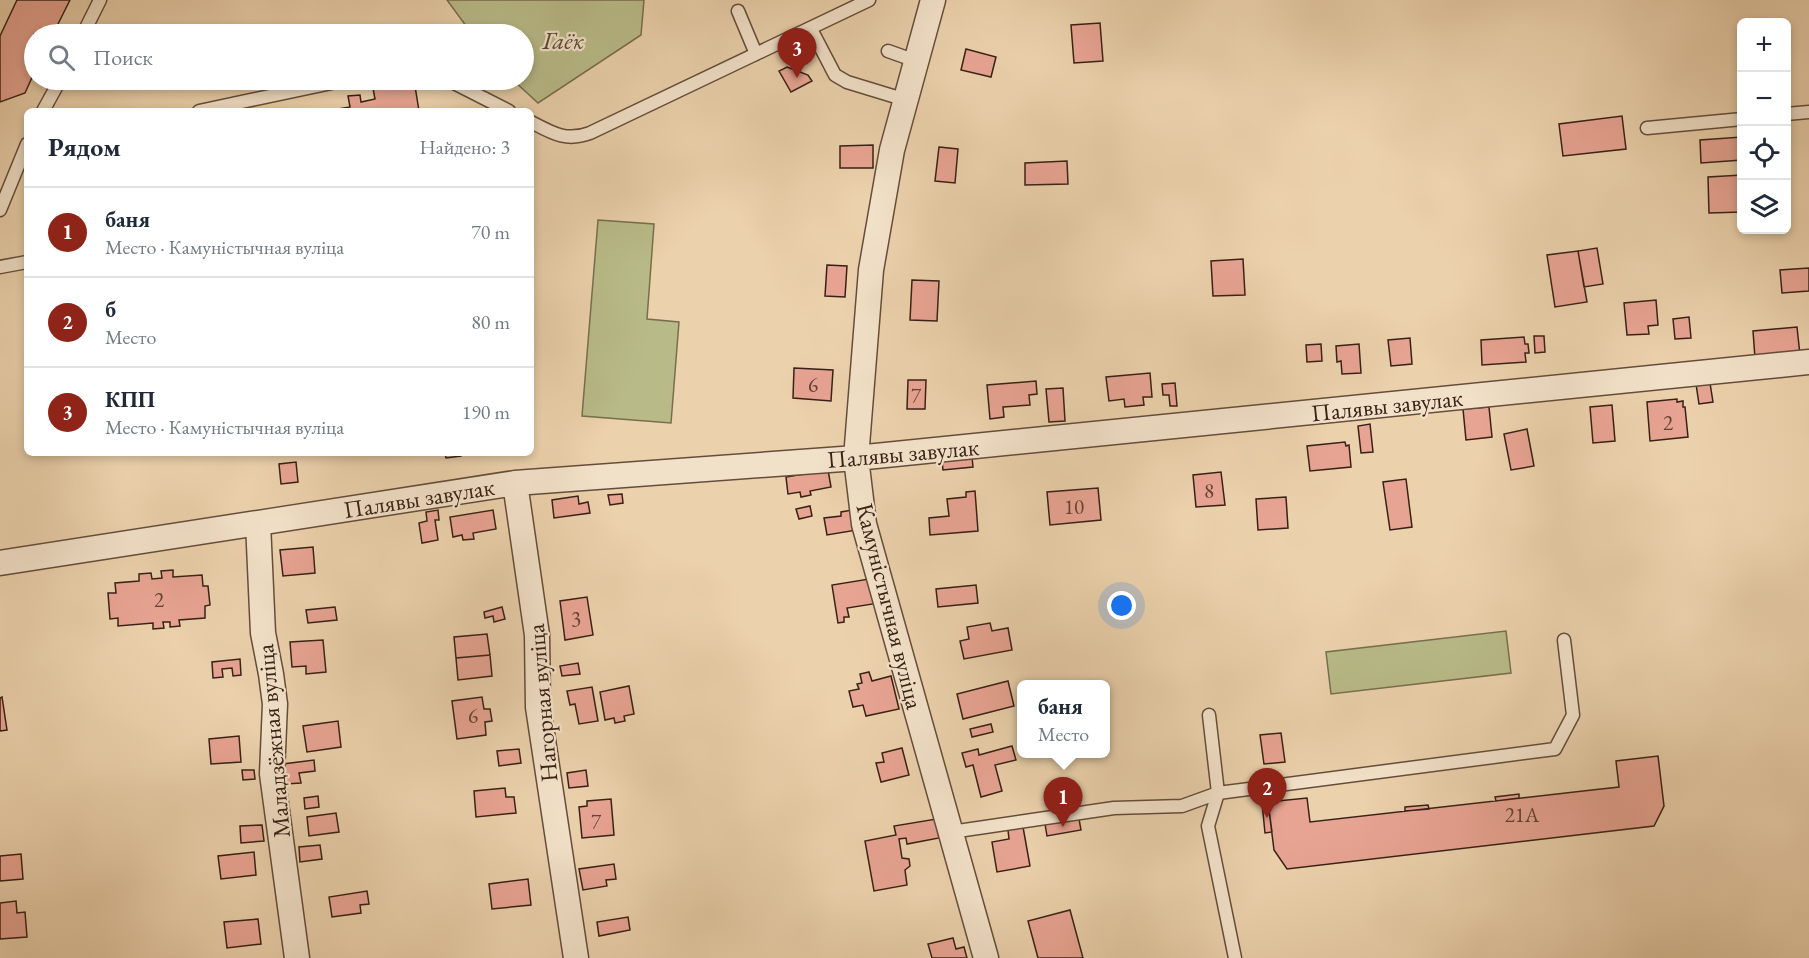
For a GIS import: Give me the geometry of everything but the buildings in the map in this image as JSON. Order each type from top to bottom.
[{"type":"street","name":"Камуністычная вуліца","points":[[933,0],[892,150],[871,270],[856,458],[864,524],[986,958]]},
{"type":"street","name":"Палявы завулак","points":[[0,563],[515,483],[856,458],[1809,362]]},
{"type":"street","name":"Нагорная вуліца","points":[[515,483],[537,635],[538,707],[576,958]]},
{"type":"street","name":"Маладзёжная вуліца","points":[[258,523],[264,633],[275,704],[272,774],[297,958]]},
{"type":"lane","points":[[87,24],[100,0]]},
{"type":"lane","points":[[534,124],[564,137],[578,138],[869,0]]},
{"type":"lane","points":[[738,11],[756,54]]},
{"type":"lane","points":[[811,29],[835,75],[846,82],[906,100]]},
{"type":"lane","points":[[888,51],[916,61]]},
{"type":"lane","points":[[46,108],[55,90]]},
{"type":"lane","points":[[213,108],[299,90]]},
{"type":"lane","points":[[468,90],[503,108]]},
{"type":"lane","points":[[1791,114],[1809,112]]},
{"type":"lane","points":[[1647,128],[1737,119]]},
{"type":"lane","points":[[0,210],[24,151]]},
{"type":"lane","points":[[0,267],[24,263]]},
{"type":"lane","points":[[951,832],[1114,808],[1182,806],[1218,793],[1555,749],[1574,715],[1564,639]]},
{"type":"lane","points":[[1209,715],[1218,793],[1208,826],[1235,958]]},
{"type":"green space","name":"Гаёк","points":[[447,0],[644,0],[641,35],[538,103],[524,90],[534,90],[534,24],[465,24]]},
{"type":"green space","points":[[598,220],[654,224],[647,319],[679,322],[671,423],[582,416]]},
{"type":"green space","points":[[1506,631],[1511,673],[1331,694],[1326,652]]},
{"type":"place","name":"КПП","points":[[797,78]]},
{"type":"place","name":"б","points":[[1267,818]]},
{"type":"place","name":"баня","points":[[1063,827]]}]
